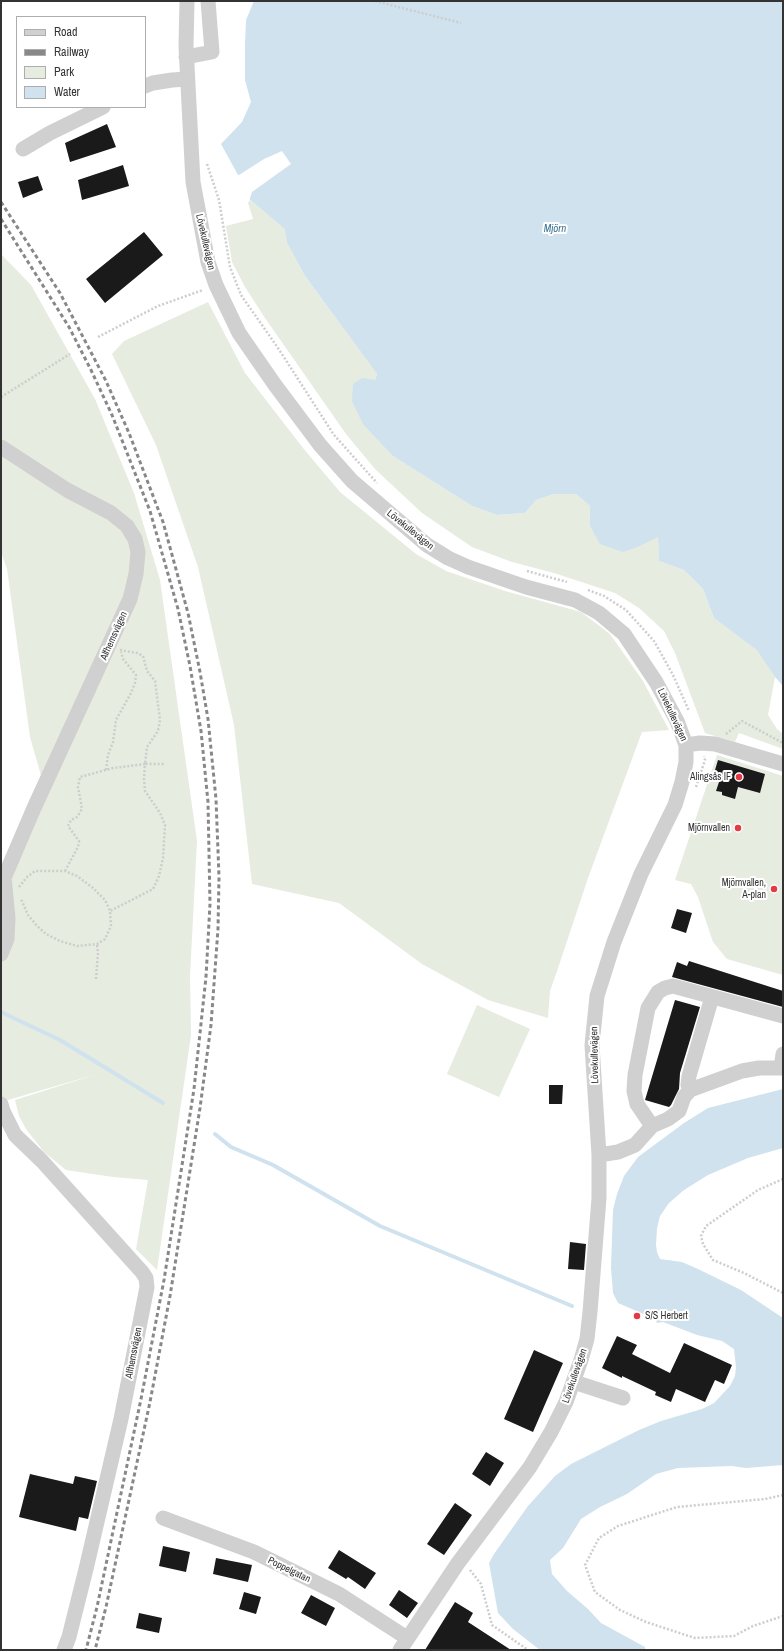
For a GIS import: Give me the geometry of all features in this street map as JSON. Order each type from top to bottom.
[{"type":"street","name":"Lövekullevägen","points":[[187,1],[186,57],[192,182],[208,262],[216,285],[239,334],[270,379],[320,444],[352,481],[427,545],[448,558],[495,577],[575,600],[599,612],[624,634],[656,682],[677,721],[686,745],[686,762],[675,805],[641,874],[614,942],[598,996],[592,1045],[599,1155],[598,1198],[587,1339],[574,1382],[563,1408],[530,1467],[458,1562],[404,1644]]},
{"type":"street","points":[[186,57],[212,52],[208,1]]},
{"type":"street","points":[[146,86],[166,81],[188,79]]},
{"type":"street","points":[[23,149],[50,133],[76,113],[98,108]]},
{"type":"street","name":"Alfhemsvägen","points":[[1,447],[68,490],[111,513],[127,526],[135,539],[138,552],[136,574],[132,593],[115,647],[34,808],[3,877]]},
{"type":"street","points":[[686,745],[700,743],[715,744],[783,764]]},
{"type":"street","points":[[1,954],[7,939],[8,918],[3,877]]},
{"type":"street","points":[[652,1126],[637,1104],[634,1091],[635,1075],[648,1008],[658,992],[673,986],[783,1016]]},
{"type":"street","points":[[690,1090],[688,1085],[689,1076],[712,996]]},
{"type":"street","points":[[599,1155],[618,1152],[635,1145],[652,1126],[668,1119],[679,1111],[684,1097],[690,1090],[742,1071],[782,1063]]},
{"type":"street","name":"Alfhemsvägen","points":[[1,1104],[15,1135],[42,1161],[146,1278],[147,1287],[121,1419],[70,1637],[64,1650]]},
{"type":"street","points":[[574,1382],[623,1398]]},
{"type":"street","name":"Poppelgatan","points":[[163,1518],[254,1552],[339,1594],[404,1644]]},
{"type":"path","points":[[375,1],[461,23]]},
{"type":"path","points":[[205,160],[219,200],[230,267],[241,295],[278,348],[334,435],[381,486]]},
{"type":"path","points":[[98,337],[158,306],[216,285]]},
{"type":"path","points":[[1,397],[70,354]]},
{"type":"path","points":[[521,570],[569,583]]},
{"type":"path","points":[[583,588],[604,596],[626,610],[654,641],[673,675],[691,717]]},
{"type":"path","points":[[110,911],[153,890],[159,876],[163,858],[165,825],[160,813],[145,791],[144,779],[147,747],[158,731],[160,720],[155,681],[147,671],[143,656],[115,647]]},
{"type":"path","points":[[106,770],[108,756],[113,742],[116,720],[131,693],[135,683],[136,674],[123,660],[115,647]]},
{"type":"path","points":[[65,871],[78,847],[79,841],[68,826],[71,820],[77,817],[82,809],[78,787],[80,777],[133,765],[165,764]]},
{"type":"path","points":[[3,877],[18,888],[28,914],[37,926],[46,934],[60,941],[77,946],[96,944],[105,939],[111,926],[110,911],[105,900],[93,888],[77,876],[65,871],[35,871],[27,877],[18,888]]},
{"type":"path","points":[[96,944],[98,953],[96,979]]},
{"type":"path","points":[[783,1179],[758,1190],[706,1226],[701,1236],[703,1244],[713,1260],[744,1273],[783,1293]]},
{"type":"path","points":[[783,1496],[677,1507],[618,1526],[599,1538],[585,1565],[595,1592],[620,1610],[646,1622],[695,1638],[734,1636],[754,1626],[783,1616]]},
{"type":"path","points":[[468,1569],[481,1584],[492,1625],[528,1650]]},
{"type":"green space","points":[[250,200],[286,229],[287,243],[305,276],[377,374],[375,380],[393,456],[472,506],[497,515],[525,513],[536,500],[554,494],[576,494],[590,506],[590,526],[640,546],[658,536],[659,561],[684,570],[703,589],[714,618],[758,650],[775,677],[768,715],[777,729],[783,734],[783,749],[739,733],[735,742],[705,733],[675,653],[664,631],[639,608],[615,593],[554,573],[512,562],[472,547],[422,513],[375,469],[346,434],[265,318],[245,287],[232,262],[226,226],[253,219],[248,203]]},
{"type":"green space","points":[[1,254],[31,285],[95,399],[134,493],[160,580],[197,841],[190,976],[191,1035],[157,1270],[136,1249],[148,1180],[113,1177],[66,1170],[44,1152],[26,1129],[19,1116],[15,1100],[97,1074],[1,1102],[1,899],[46,793],[30,737],[7,569],[1,552]]},
{"type":"green space","points":[[208,302],[245,373],[303,448],[340,492],[416,554],[446,571],[505,591],[581,612],[610,634],[643,681],[669,730],[642,732],[588,878],[550,991],[548,1018],[488,1000],[422,964],[339,903],[252,884],[234,725],[198,567],[156,445],[112,354],[124,341]]},
{"type":"green space","name":"Mjörnvallen","points":[[717,755],[783,776],[783,975],[727,959],[713,942],[698,897],[691,884],[675,880]]},
{"type":"green space","points":[[477,1005],[530,1029],[499,1097],[447,1074]]},
{"type":"water","name":"Mjörn","points":[[254,1],[783,1],[783,686],[775,677],[757,650],[714,618],[703,589],[684,570],[659,561],[658,537],[623,552],[600,544],[590,526],[590,506],[576,494],[554,494],[536,500],[525,513],[497,515],[472,506],[393,456],[363,424],[352,401],[353,384],[362,378],[375,380],[377,374],[305,276],[287,243],[285,229],[248,198],[238,175],[221,144],[242,122],[251,102],[245,80],[245,44],[246,20]]},
{"type":"water","points":[[783,1089],[783,1148],[748,1158],[708,1175],[684,1190],[669,1203],[660,1216],[657,1228],[656,1245],[660,1259],[682,1262],[698,1269],[741,1290],[783,1318],[783,1465],[746,1468],[732,1466],[678,1468],[656,1474],[627,1494],[600,1507],[581,1519],[563,1548],[550,1560],[552,1574],[567,1591],[588,1609],[601,1623],[645,1647],[645,1650],[540,1650],[513,1629],[498,1613],[489,1563],[528,1506],[555,1476],[571,1464],[639,1430],[661,1421],[702,1409],[714,1403],[730,1386],[735,1376],[736,1367],[734,1349],[722,1341],[697,1335],[663,1322],[657,1323],[655,1319],[618,1303],[613,1293],[611,1268],[613,1210],[624,1176],[638,1157],[684,1123],[708,1108]]},
{"type":"pier","points":[[282,151],[291,164],[252,192],[249,201],[246,199],[236,175],[239,175],[264,159]]},
{"type":"building","points":[[107,124],[116,147],[70,162],[65,143]]},
{"type":"building","points":[[123,165],[129,186],[82,200],[78,180]]},
{"type":"building","points":[[38,176],[43,190],[23,198],[18,182]]},
{"type":"building","points":[[144,232],[163,255],[105,303],[86,279]]},
{"type":"building","name":"Alingsås IF","points":[[718,760],[765,774],[760,793],[738,787],[735,799],[722,795],[722,792],[716,791],[719,782],[712,780]]},
{"type":"building","points":[[677,909],[692,913],[686,933],[671,928]]},
{"type":"building","points":[[689,961],[783,991],[783,1007],[672,977],[677,962],[687,966]]},
{"type":"building","points":[[675,1000],[700,1007],[680,1073],[679,1089],[669,1107],[645,1100]]},
{"type":"building","points":[[549,1085],[563,1085],[562,1104],[549,1104]]},
{"type":"building","points":[[570,1242],[586,1244],[584,1270],[568,1269]]},
{"type":"building","points":[[617,1336],[637,1345],[632,1354],[670,1373],[684,1343],[732,1365],[724,1384],[715,1380],[705,1402],[676,1389],[671,1402],[655,1395],[656,1392],[602,1368]]},
{"type":"building","points":[[534,1350],[563,1363],[533,1432],[504,1419]]},
{"type":"building","points":[[486,1452],[504,1463],[490,1486],[472,1474]]},
{"type":"building","points":[[30,1474],[73,1484],[75,1476],[97,1481],[88,1519],[79,1517],[76,1531],[19,1517]]},
{"type":"building","points":[[455,1503],[472,1515],[444,1555],[427,1544]]},
{"type":"building","points":[[163,1546],[190,1552],[186,1572],[159,1566]]},
{"type":"building","points":[[339,1550],[376,1573],[365,1589],[348,1577],[346,1579],[328,1568]]},
{"type":"building","points":[[216,1558],[252,1565],[248,1582],[213,1574]]},
{"type":"building","points":[[399,1590],[418,1603],[407,1618],[389,1605]]},
{"type":"building","points":[[244,1592],[261,1597],[256,1614],[239,1609]]},
{"type":"building","points":[[311,1595],[335,1608],[326,1626],[301,1613]]},
{"type":"building","points":[[455,1602],[473,1613],[468,1622],[511,1650],[425,1650]]},
{"type":"building","points":[[139,1613],[162,1618],[159,1633],[136,1628]]},
{"type":"waterway","points":[[1,1012],[60,1040],[163,1103]]},
{"type":"waterway","points":[[215,1134],[231,1147],[273,1165],[380,1226],[572,1306]]},
{"type":"railway","points":[[1,202],[60,293],[106,381],[129,433],[163,522],[188,613],[200,672],[208,719],[216,799],[219,877],[218,929],[211,1025],[200,1108],[170,1296],[150,1402],[106,1607],[95,1650]]},
{"type":"railway","points":[[1,219],[69,327],[91,370],[112,415],[150,511],[178,609],[190,666],[201,731],[208,802],[210,904],[206,977],[194,1089],[164,1280],[141,1399],[97,1607],[86,1650]]},
{"type":"place","name":"Alingsås IF","points":[[739,777]]},
{"type":"place","name":"Mjörnvallen","points":[[738,828]]},
{"type":"place","name":"Mjörnvallen, A-plan","points":[[774,889]]},
{"type":"place","name":"S/S Herbert","points":[[637,1316]]}]
